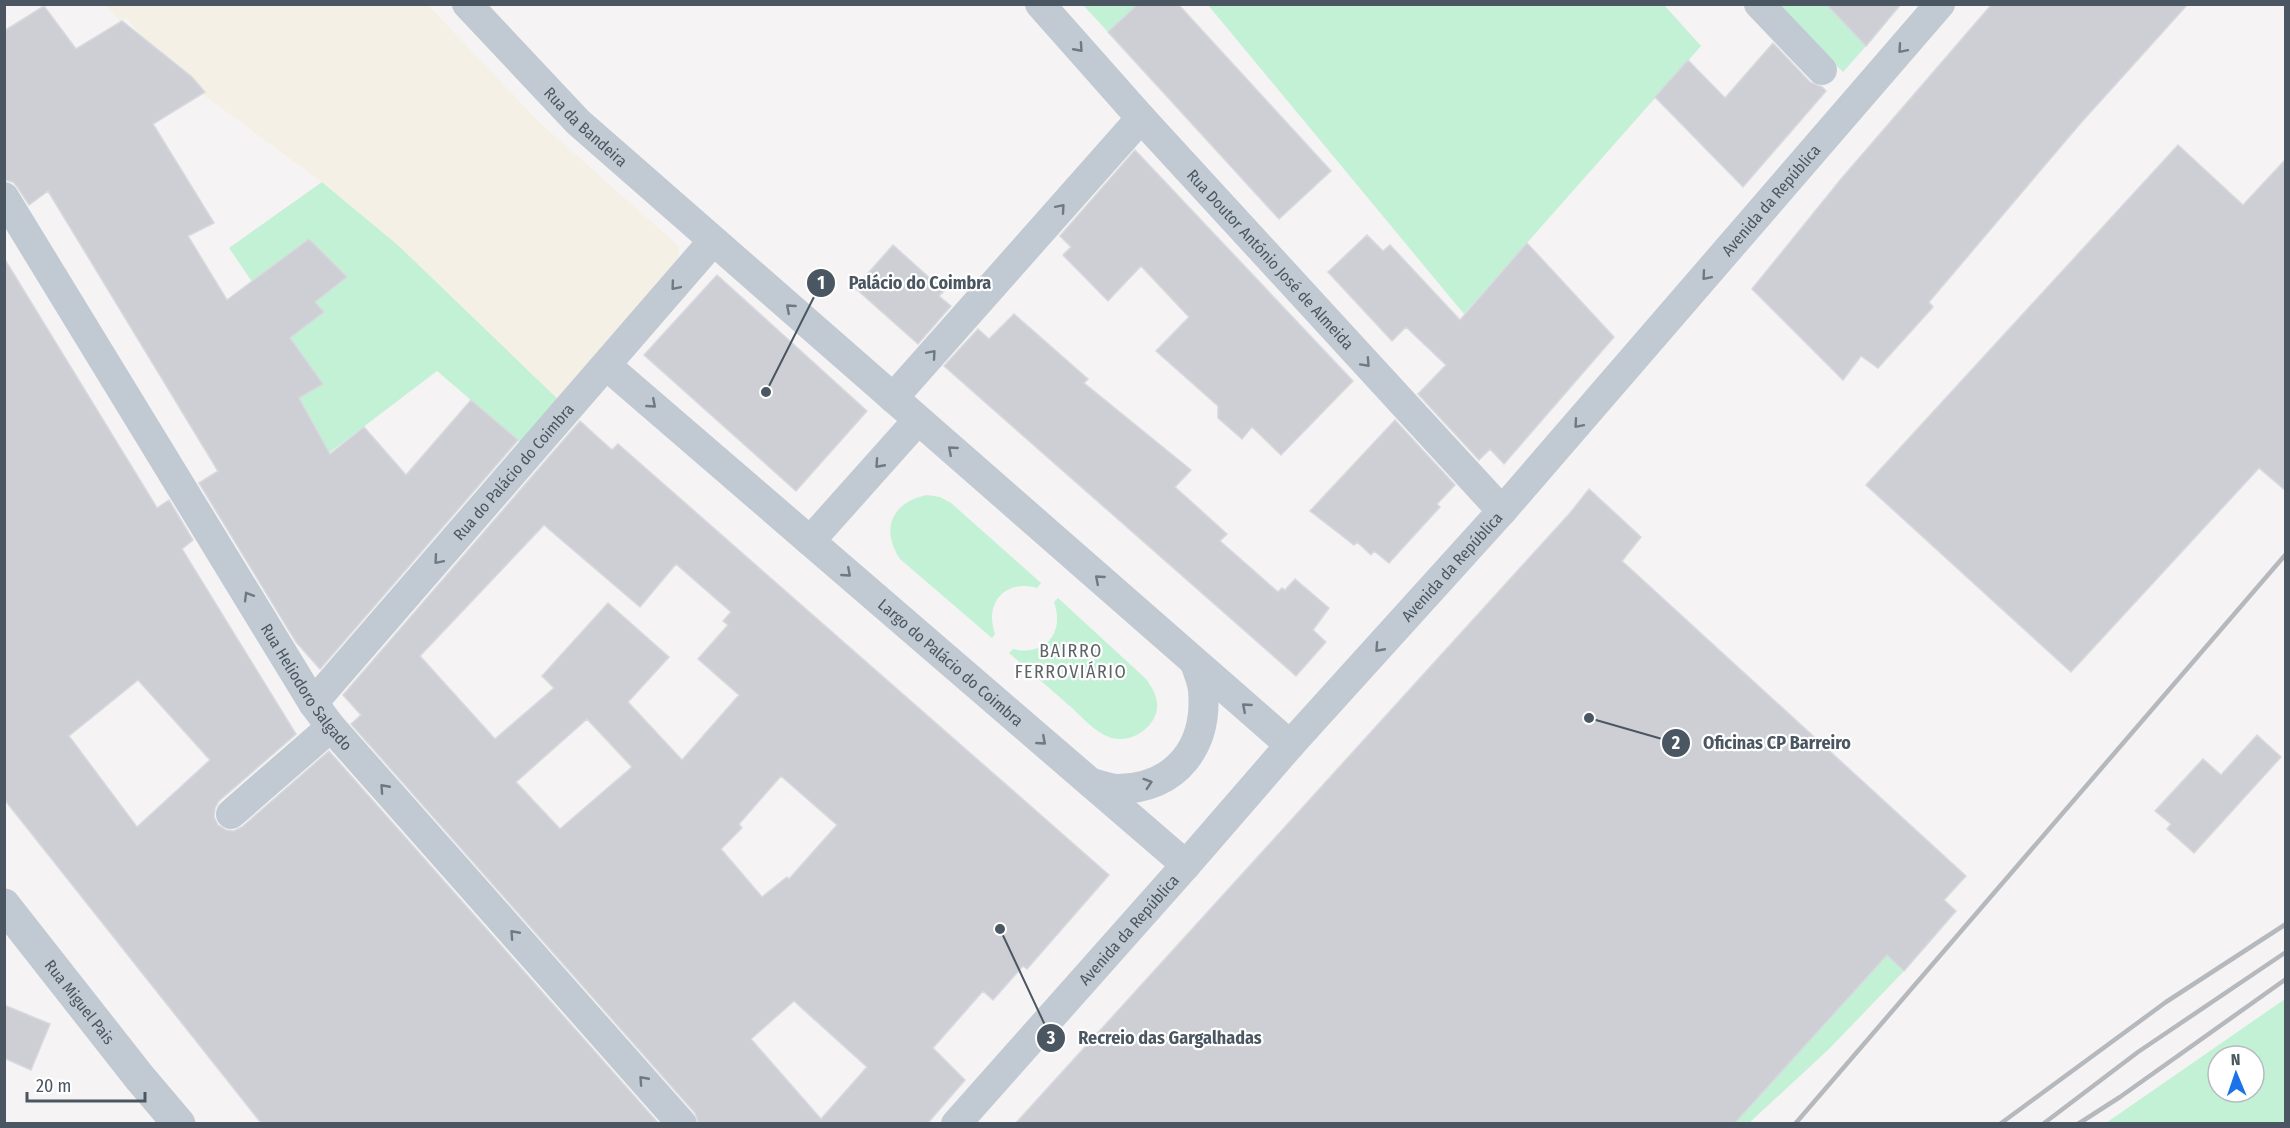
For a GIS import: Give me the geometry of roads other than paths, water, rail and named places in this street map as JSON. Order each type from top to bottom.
[{"type":"street","name":"Rua da Bandeira","points":[[467,4],[578,122],[713,241]]},
{"type":"street","name":"Rua Doutor António José de Almeida","points":[[1040,4],[1141,118],[1502,511]]},
{"type":"street","points":[[1759,4],[1822,70]]},
{"type":"street","name":"Avenida da República","points":[[956,1124],[1290,745],[1502,511],[1940,4]]},
{"type":"street","points":[[893,398],[1141,118]]},
{"type":"street","name":"Rua Heliodoro Salgado","points":[[4,197],[313,703],[330,727],[682,1124]]},
{"type":"street","name":"Rua do Palácio do Coimbra","points":[[313,703],[713,241]]},
{"type":"street","points":[[713,241],[1290,745]]},
{"type":"street","name":"Largo do Palácio do Coimbra","points":[[607,366],[1186,865]]},
{"type":"street","points":[[810,541],[918,420]]},
{"type":"street","name":"Largo do Palácio do Coimbra","points":[[1091,783],[1117,789],[1141,786],[1166,777],[1185,761],[1198,738],[1204,711],[1203,687],[1195,663]]},
{"type":"street","points":[[231,814],[330,727]]},
{"type":"street","name":"Rua Miguel Pais","points":[[4,905],[179,1124]]},
{"type":"railway","points":[[1795,1124],[2286,554]]},
{"type":"railway","points":[[2000,1124],[2166,1002],[2286,924]]},
{"type":"railway","points":[[2043,1124],[2138,1052],[2286,952]]},
{"type":"railway","points":[[2078,1124],[2120,1097],[2286,979]]},
{"type":"place","name":"Palácio do Coimbra","points":[[766,392]]},
{"type":"place","name":"Oficinas CP Barreiro","points":[[1589,718]]},
{"type":"place","name":"Recreio das Gargalhadas","points":[[1000,929]]},
{"type":"district","name":"BAIRRO FERROVIÁRIO","points":[[1071,661]]}]
